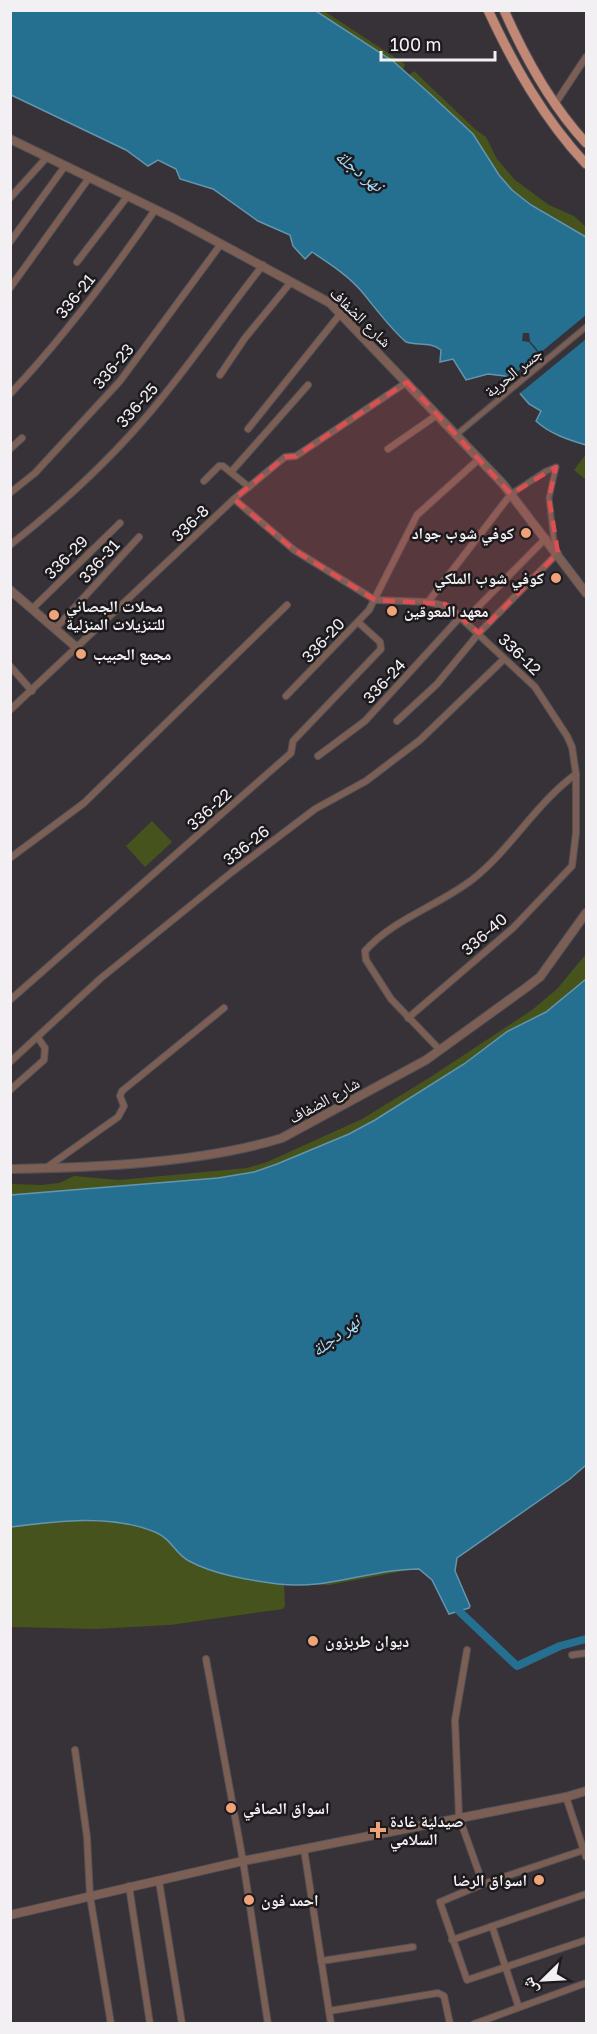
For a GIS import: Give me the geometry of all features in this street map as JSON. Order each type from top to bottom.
[{"type":"main road","points":[[488,10],[514,63],[540,106],[586,164]]},
{"type":"main road","points":[[504,10],[526,57],[555,104],[586,143]]},
{"type":"main road","points":[[507,50],[513,50],[518,44]]},
{"type":"main road","points":[[514,63],[519,57],[526,57]]},
{"type":"street","points":[[555,104],[586,57]]},
{"type":"street","name":"شارع الضفاف","points":[[10,139],[263,265],[319,296],[341,313],[512,494],[586,593]]},
{"type":"street","points":[[10,198],[47,157]]},
{"type":"street","points":[[10,242],[65,166]]},
{"type":"street","points":[[10,288],[89,178]]},
{"type":"street","points":[[77,262],[127,197]]},
{"type":"street","name":"336-21","points":[[10,394],[35,368],[116,266],[155,210]]},
{"type":"street","name":"336-23","points":[[10,492],[35,473],[120,381],[221,244]]},
{"type":"street","name":"336-25","points":[[10,545],[72,494],[128,435],[172,386],[214,327],[263,265]]},
{"type":"street","points":[[220,375],[244,338],[291,282]]},
{"type":"street","points":[[248,429],[305,355],[341,313]]},
{"type":"street","name":"جسر الحرية","points":[[456,435],[586,327]]},
{"type":"street","name":"336-8","points":[[10,710],[234,499],[285,457],[296,456],[406,382]]},
{"type":"street","points":[[231,472],[309,385]]},
{"type":"street","points":[[388,449],[437,415]]},
{"type":"street","points":[[10,449],[22,438]]},
{"type":"street","name":"336-20","points":[[286,696],[358,622],[375,600],[417,515],[479,459]]},
{"type":"street","points":[[204,481],[219,466],[231,472],[249,487]]},
{"type":"street","points":[[397,721],[437,684],[479,633],[556,551],[549,498],[556,467],[546,471],[512,494],[428,602]]},
{"type":"street","name":"336-12","points":[[234,499],[294,550],[375,600],[445,604],[463,618],[527,679],[555,716],[572,747],[576,774],[576,833],[572,866]]},
{"type":"street","name":"336-29","points":[[32,609],[120,523]]},
{"type":"street","name":"336-31","points":[[55,629],[139,537]]},
{"type":"street","name":"336-24","points":[[318,756],[365,721],[463,618],[546,538]]},
{"type":"street","points":[[10,590],[76,647]]},
{"type":"street","points":[[12,854],[58,825],[84,803],[287,605]]},
{"type":"street","name":"336-22","points":[[10,1000],[291,753],[292,741],[381,649],[380,642],[358,622]]},
{"type":"street","name":"336-26","points":[[10,1062],[101,978],[232,872],[315,809],[366,781],[420,740],[504,658]]},
{"type":"street","points":[[10,666],[32,691]]},
{"type":"street","points":[[441,1050],[391,999],[366,960],[365,951],[384,935],[472,880],[548,799],[576,774]]},
{"type":"street","name":"336-40","points":[[408,1018],[513,928],[572,866]]},
{"type":"street","name":"شارع الضفاف","points":[[10,1169],[177,1158],[282,1138],[441,1050],[536,981],[586,913]]},
{"type":"street","points":[[46,1168],[118,1117],[124,1106],[120,1096],[122,1091],[225,1008]]},
{"type":"street","points":[[10,1090],[44,1060],[45,1048],[38,1038]]},
{"type":"street","points":[[467,1650],[456,1720],[459,1817],[483,1884]]},
{"type":"street","points":[[572,1655],[586,1653]]},
{"type":"street","points":[[206,1659],[243,1862],[268,2024]]},
{"type":"street","points":[[75,1750],[87,1837],[90,1896],[111,2024]]},
{"type":"street","points":[[10,1915],[129,1886],[566,1797],[586,1791]]},
{"type":"street","points":[[566,1797],[585,1853],[483,1884],[440,1902],[467,1980],[586,1940]]},
{"type":"street","points":[[304,1849],[331,2024]]},
{"type":"street","points":[[159,1881],[182,2024]]},
{"type":"street","points":[[129,1886],[150,2024]]},
{"type":"street","points":[[452,1940],[586,1894]]},
{"type":"street","points":[[492,1926],[518,2005]]},
{"type":"street","points":[[321,1961],[413,1947]]},
{"type":"street","points":[[474,2024],[518,2005],[586,1983]]},
{"type":"street","points":[[329,2011],[438,1992],[444,1996],[450,2024]]},
{"type":"highlighted area","points":[[407,382],[511,494],[556,467],[549,498],[558,553],[479,633],[445,604],[375,600],[294,550],[234,499],[285,457],[296,456]]},
{"type":"green space","points":[[296,11],[324,11],[405,64],[403,70],[409,75],[414,71],[486,137],[497,159],[515,180],[549,205],[574,216],[586,227],[586,248],[556,227]]},
{"type":"green space","points":[[586,454],[586,480],[574,470]]},
{"type":"green space","points":[[152,821],[172,842],[145,867],[126,846]]},
{"type":"green space","points":[[586,954],[586,990],[495,1053],[286,1173],[11,1202],[11,1184],[59,1183],[74,1176],[119,1180],[247,1168],[267,1162],[362,1119],[429,1078],[532,1010],[557,989]]},
{"type":"green space","points":[[129,1519],[264,1581],[283,1584],[414,1565],[425,1569],[432,1580],[422,1570],[414,1569],[329,1585],[284,1584],[285,1606],[283,1609],[170,1625],[95,1629],[11,1627],[10,1523]]},
{"type":"water","name":"نهر دجلة","points":[[10,11],[316,11],[393,61],[473,134],[499,175],[512,190],[531,205],[586,237],[586,445],[566,439],[541,426],[536,421],[541,411],[529,404],[505,376],[488,374],[466,380],[453,359],[440,362],[441,350],[428,345],[406,342],[352,281],[312,252],[305,259],[293,246],[290,235],[258,221],[213,189],[180,179],[176,169],[158,160],[148,166],[126,150],[11,95]]},
{"type":"water","name":"نهر دجلة","points":[[586,979],[586,1465],[570,1479],[457,1558],[455,1571],[469,1608],[449,1614],[432,1580],[419,1569],[383,1572],[315,1584],[278,1584],[232,1576],[199,1566],[184,1558],[161,1535],[138,1526],[84,1520],[11,1527],[11,1195],[218,1178],[254,1172],[277,1164],[349,1134],[375,1120],[464,1064],[508,1031],[546,1012]]},
{"type":"pier","points":[[586,315],[586,339],[519,394],[513,390],[506,381],[539,354],[529,342],[522,341],[523,333],[529,333],[530,341],[540,353]]},
{"type":"waterway","points":[[454,1603],[460,1612],[517,1666],[560,1646],[586,1639]]},
{"type":"place","name":"كوفي شوب جواد","points":[[526,533]]},
{"type":"place","name":"كوفي شوب الملكي","points":[[556,578]]},
{"type":"place","name":"معهد المعوقين","points":[[392,611]]},
{"type":"place","name":"محلات الجصاني للتنزيلات المنزلية","points":[[54,615]]},
{"type":"place","name":"مجمع الحبيب","points":[[81,654]]},
{"type":"place","name":"ديوان طربزون","points":[[313,1641]]},
{"type":"place","name":"اسواق الصافي","points":[[231,1808]]},
{"type":"place","name":"صيدلية غادة السلامي","points":[[378,1830]]},
{"type":"place","name":"اسواق الرضا","points":[[539,1880]]},
{"type":"place","name":"احمد فون","points":[[249,1900]]}]
